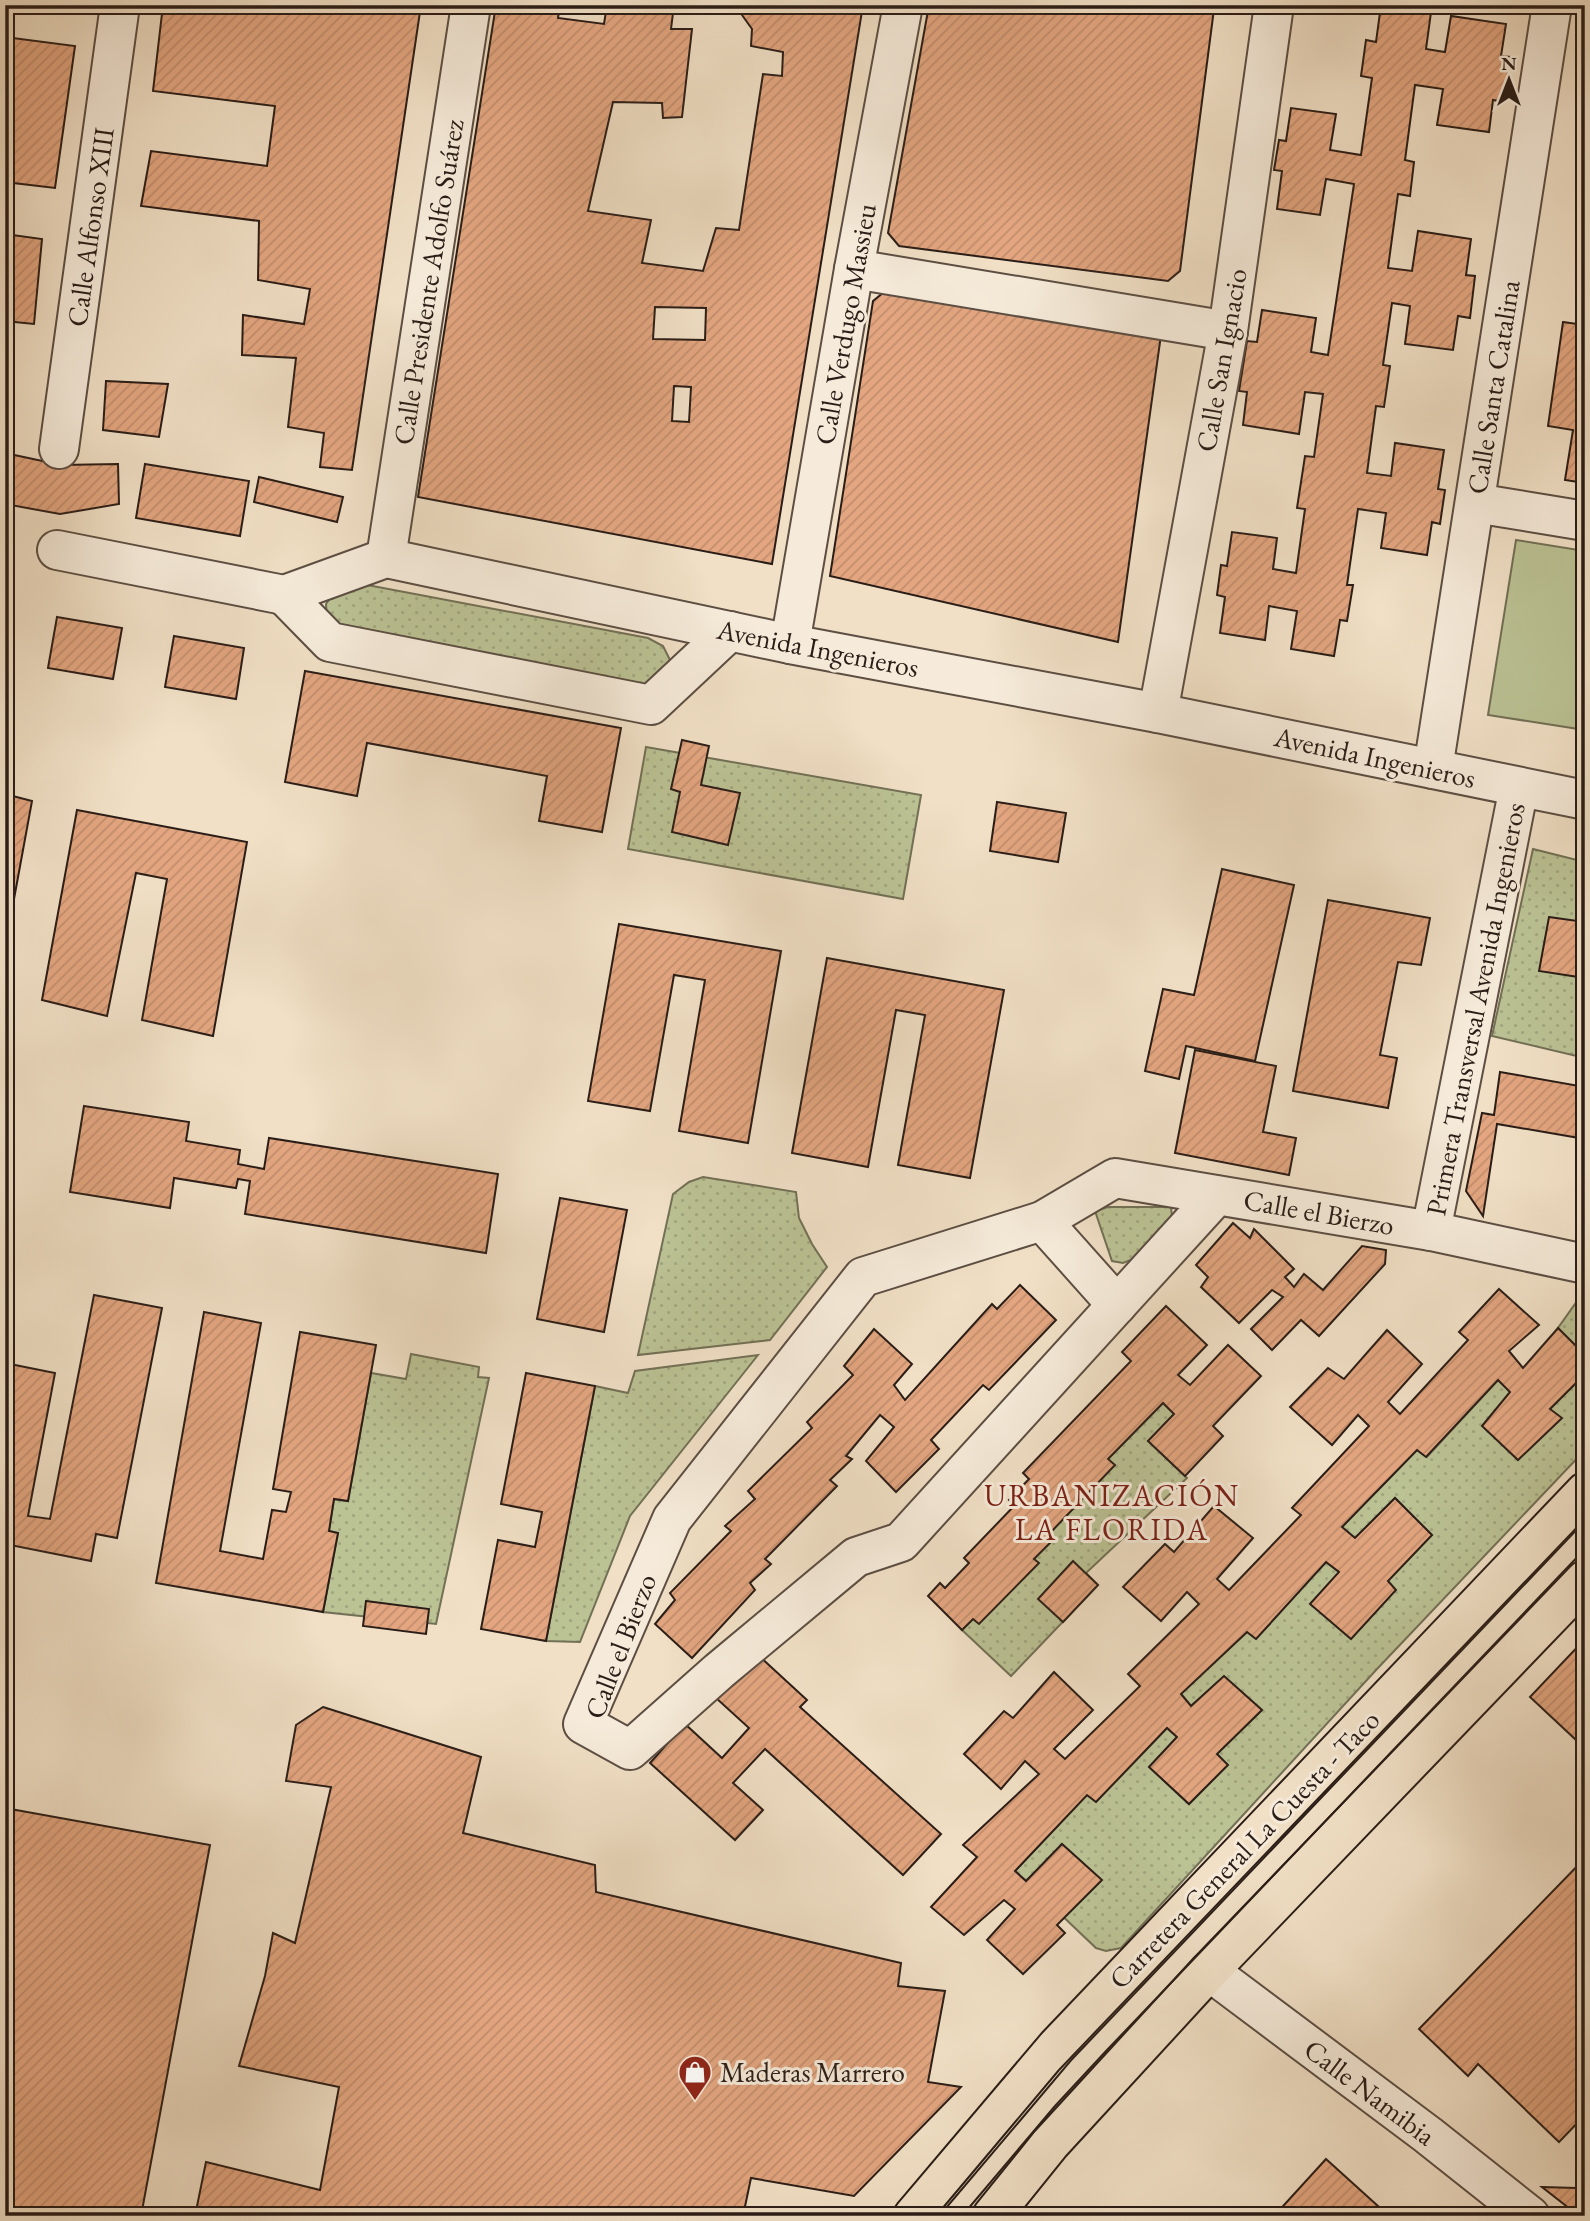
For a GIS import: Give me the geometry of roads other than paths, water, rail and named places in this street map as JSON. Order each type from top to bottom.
[{"type":"main road","name":"Carretera General La Cuesta - Taco","points":[[914,2216],[1057,2046],[1585,1492]]},
{"type":"main road","name":"Carretera General La Cuesta - Taco","points":[[992,2216],[1050,2144],[1209,1970],[1585,1580]]},
{"type":"street","name":"Calle Alfonso XIII","points":[[59,449],[120,5]]},
{"type":"street","name":"Calle Presidente Adolfo Suárez","points":[[386,558],[471,5]]},
{"type":"street","name":"Calle Verdugo Massieu","points":[[790,644],[854,269],[903,5]]},
{"type":"street","name":"Calle San Ignacio","points":[[1158,713],[1228,331],[1274,5]]},
{"type":"street","name":"Calle Santa Catalina","points":[[1433,769],[1552,5]]},
{"type":"street","points":[[854,269],[1228,331]]},
{"type":"street","points":[[1475,503],[1585,521]]},
{"type":"street","points":[[57,550],[284,595],[386,558]]},
{"type":"street","name":"Avenida Ingenieros","points":[[386,558],[790,644],[1158,713],[1585,800]]},
{"type":"street","points":[[284,595],[330,642],[651,705],[730,631]]},
{"type":"street","name":"Primera Transversal Avenida Ingenieros","points":[[1431,1231],[1519,788]]},
{"type":"street","name":"Calle el Bierzo","points":[[1217,1195],[901,1542],[856,1557],[719,1671],[630,1750],[583,1724],[672,1520],[863,1277],[1042,1221],[1115,1178],[1217,1195],[1431,1231],[1585,1264]]},
{"type":"street","points":[[1042,1221],[1116,1305]]},
{"type":"street","name":"Calle Namibia","points":[[1209,1970],[1530,2216]]},
{"type":"tram line","points":[[936,2216],[1059,2070],[1585,1519]]},
{"type":"tram line","points":[[962,2216],[1055,2106],[1107,2050],[1585,1549]]},
{"type":"place","name":"Maderas Marrero","points":[[695,2102]]},
{"type":"district","name":"URBANIZACIÓN LA FLORIDA","points":[[1112,1513]]}]
